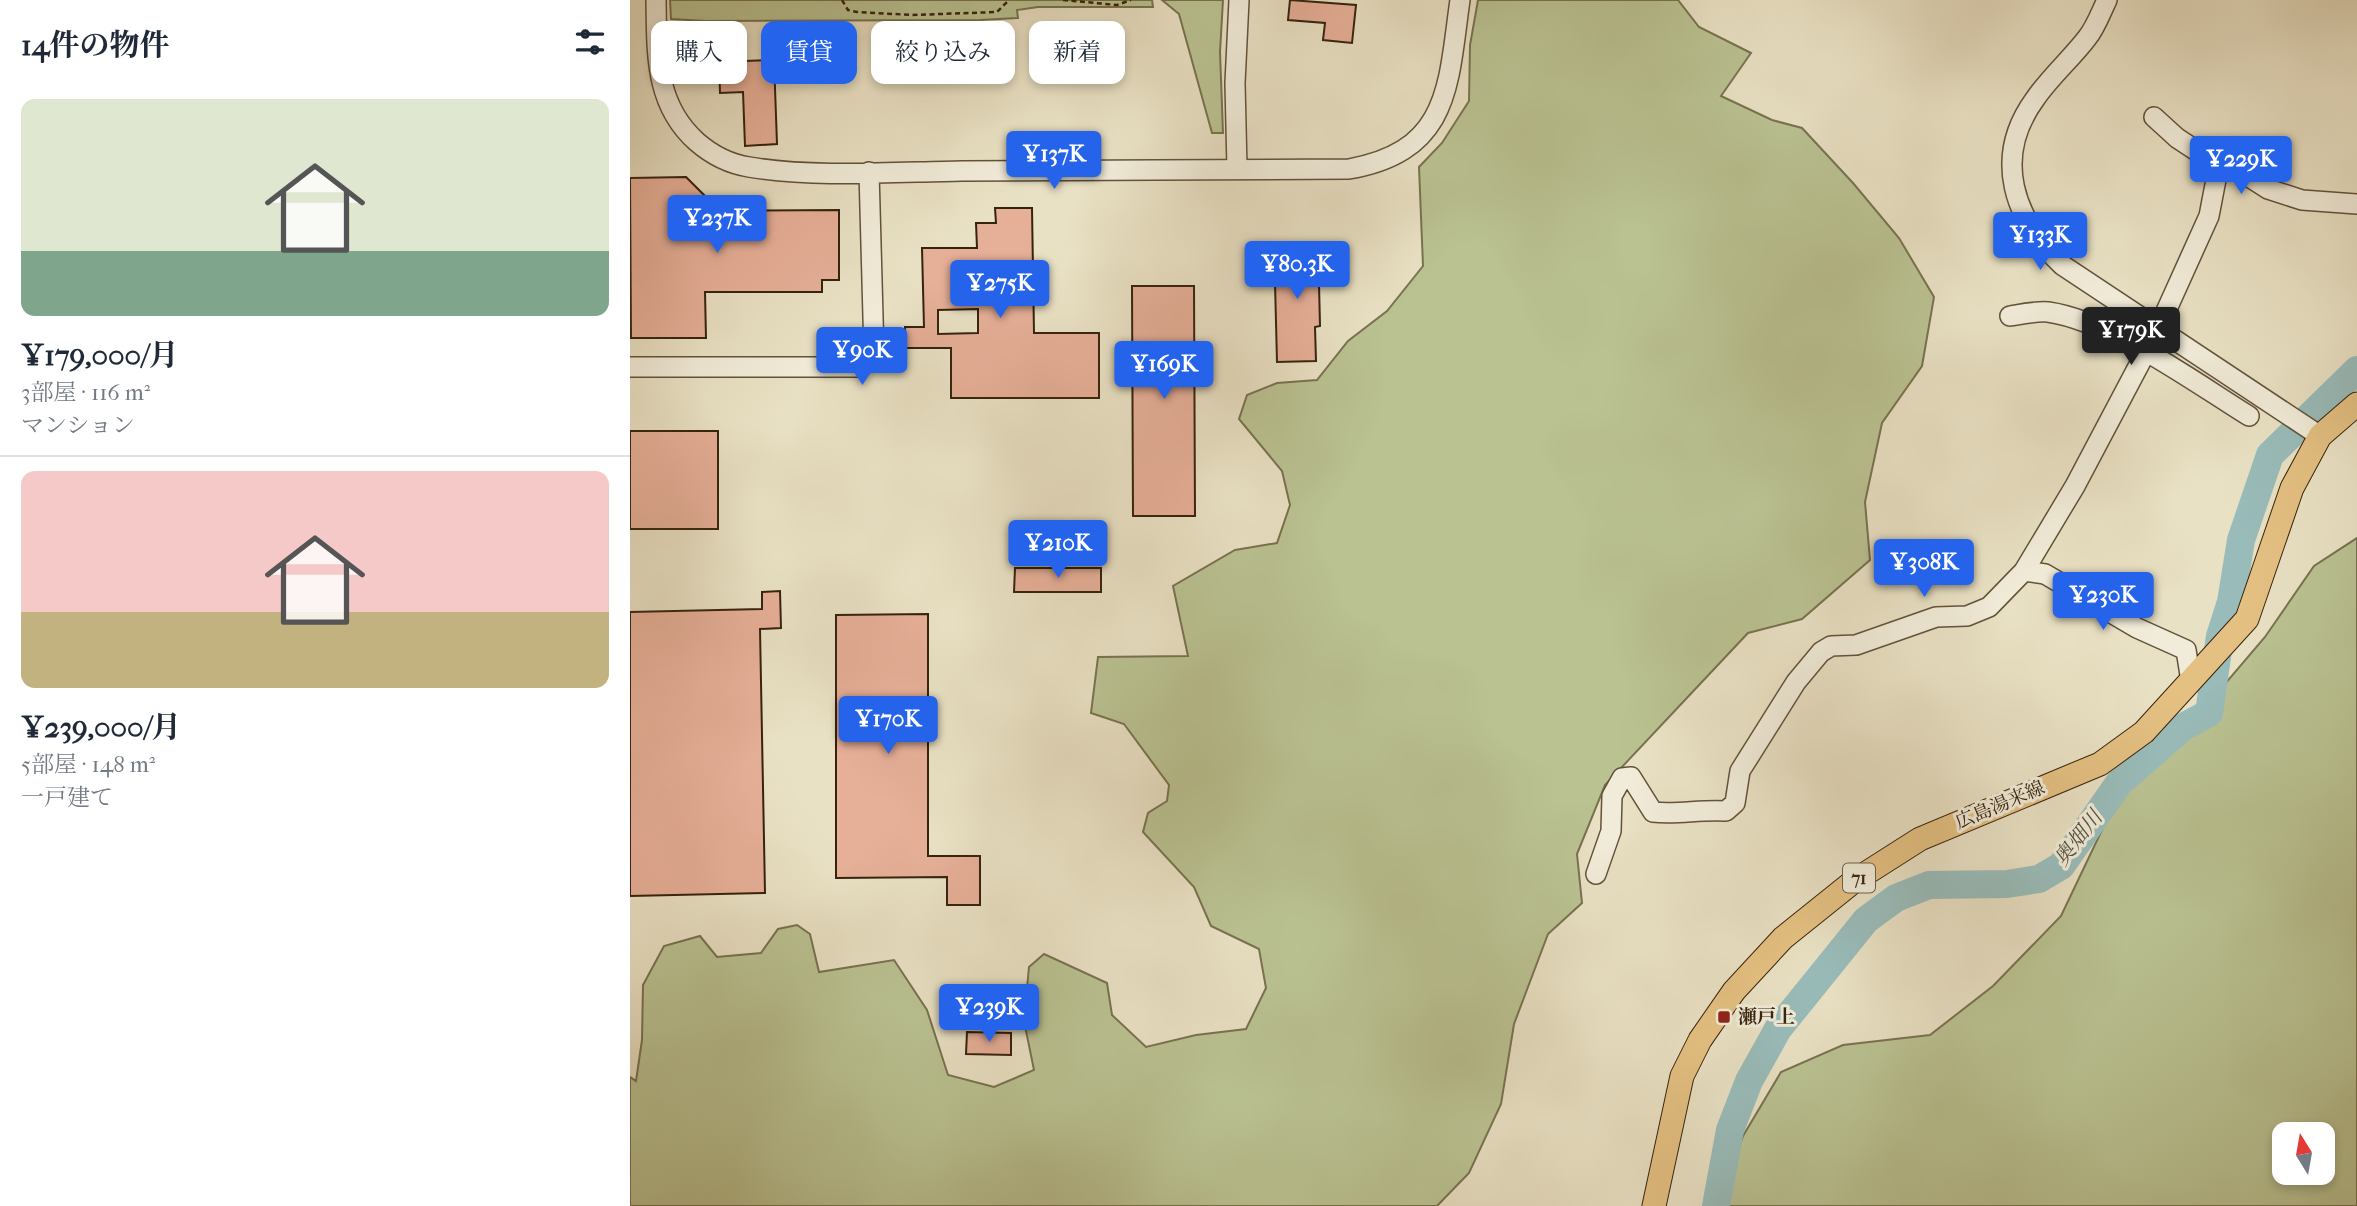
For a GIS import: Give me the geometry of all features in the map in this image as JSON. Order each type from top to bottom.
[{"type":"main road","name":"広島湯来線","points":[[1654,1206],[1682,1076],[1700,1040],[1734,991],[1783,938],[1854,881],[1920,839],[2100,764],[2144,732],[2247,619],[2292,488],[2320,436],[2357,404]]},
{"type":"street","points":[[656,0],[657,64],[663,92],[677,120],[697,142],[721,159],[746,167],[777,171],[869,172],[1349,169],[1375,164],[1408,147],[1431,124],[1445,99],[1460,0]]},
{"type":"street","points":[[1237,169],[1235,83],[1239,0]]},
{"type":"street","points":[[2107,0],[2090,35],[2034,100],[2020,131],[2012,157],[2017,204],[2028,226],[2062,265],[2320,436]]},
{"type":"street","points":[[2154,117],[2177,138],[2219,164],[2243,173],[2268,189],[2302,200],[2357,204]]},
{"type":"street","points":[[1596,874],[1611,831],[1612,796],[1622,778],[1631,777],[1653,812],[1667,814],[1726,811],[1735,803],[1740,771],[1796,682],[1821,652],[1830,646],[1856,645],[1936,617],[1967,616],[1989,607],[2024,571],[2075,486],[2158,329],[2209,216],[2219,164]]},
{"type":"street","points":[[630,367],[861,367],[874,353],[869,172]]},
{"type":"street","points":[[2010,316],[2044,312],[2075,318],[2146,352],[2249,416]]},
{"type":"street","points":[[2024,571],[2045,574],[2137,628],[2186,650],[2195,677]]},
{"type":"path","points":[[842,0],[848,10],[857,12],[912,15],[997,12],[1009,0]]},
{"type":"path","points":[[1063,0],[1117,5],[1131,0]]},
{"type":"green space","points":[[670,0],[1152,0],[1153,7],[1038,7],[1017,10],[1018,18],[980,20],[671,19]]},
{"type":"green space","points":[[1162,0],[1223,0],[1220,52],[1223,133],[1212,133],[1179,14]]},
{"type":"green space","points":[[1478,0],[1678,0],[1699,27],[1751,53],[1721,96],[1772,120],[1802,128],[1899,238],[1934,297],[1922,366],[1882,423],[1865,502],[1870,560],[1802,619],[1748,633],[1605,785],[1577,854],[1582,903],[1548,934],[1514,1024],[1501,1104],[1469,1173],[1437,1206],[630,1206],[630,1077],[636,1081],[642,1040],[643,985],[664,946],[700,936],[717,957],[761,953],[778,929],[797,925],[810,934],[819,972],[894,960],[927,1010],[948,1075],[994,1087],[1034,1070],[1024,1021],[1029,967],[1044,954],[1107,983],[1112,1015],[1146,1047],[1196,1035],[1246,1029],[1266,988],[1259,949],[1211,926],[1194,887],[1143,832],[1148,813],[1167,801],[1169,785],[1124,724],[1091,713],[1098,657],[1188,656],[1173,586],[1235,550],[1277,543],[1290,505],[1282,471],[1239,419],[1247,395],[1277,383],[1317,380],[1348,341],[1387,311],[1423,266],[1419,167],[1442,143],[1469,101],[1470,45]]},
{"type":"green space","points":[[2357,538],[2357,1206],[1719,1206],[1743,1136],[1781,1072],[1843,1045],[1930,1035],[1993,986],[2061,916],[2122,788],[2173,745],[2265,637],[2314,566]]},
{"type":"building","points":[[1290,0],[1356,5],[1352,43],[1323,40],[1325,23],[1288,20]]},
{"type":"building","points":[[761,60],[761,84],[775,84],[777,144],[745,146],[743,92],[720,93],[720,84],[747,84],[747,61]]},
{"type":"building","points":[[686,177],[705,196],[705,211],[839,210],[839,280],[822,280],[822,292],[705,292],[706,338],[631,338],[630,178]]},
{"type":"building","points":[[995,208],[1032,208],[1034,333],[1099,333],[1099,398],[951,398],[951,348],[905,348],[905,327],[924,327],[922,248],[977,248],[976,223],[996,223]],"holes":[[[978,309],[978,333],[938,334],[938,310]]]},
{"type":"building","points":[[1318,242],[1320,326],[1315,327],[1316,361],[1277,362],[1274,243]]},
{"type":"building","points":[[1132,286],[1194,286],[1195,516],[1133,516]]},
{"type":"building","points":[[630,431],[718,431],[718,529],[630,529]]},
{"type":"building","points":[[1015,568],[1101,568],[1101,592],[1014,592]]},
{"type":"building","points":[[780,591],[781,628],[760,629],[765,893],[630,896],[630,612],[762,609],[762,592]]},
{"type":"building","points":[[928,614],[928,856],[980,856],[980,905],[947,905],[947,877],[836,878],[836,615]]},
{"type":"building","points":[[967,1032],[1011,1033],[1011,1055],[966,1054]]},
{"type":"waterway","name":"奥畑川","points":[[1716,1206],[1730,1130],[1749,1081],[1778,1029],[1866,920],[1896,898],[1929,885],[2007,884],[2039,879],[2061,866],[2119,783],[2183,727],[2209,713],[2220,636],[2231,602],[2241,540],[2270,455],[2357,370]]},
{"type":"place","name":"瀬戸上","points":[[1724,1017]]}]
